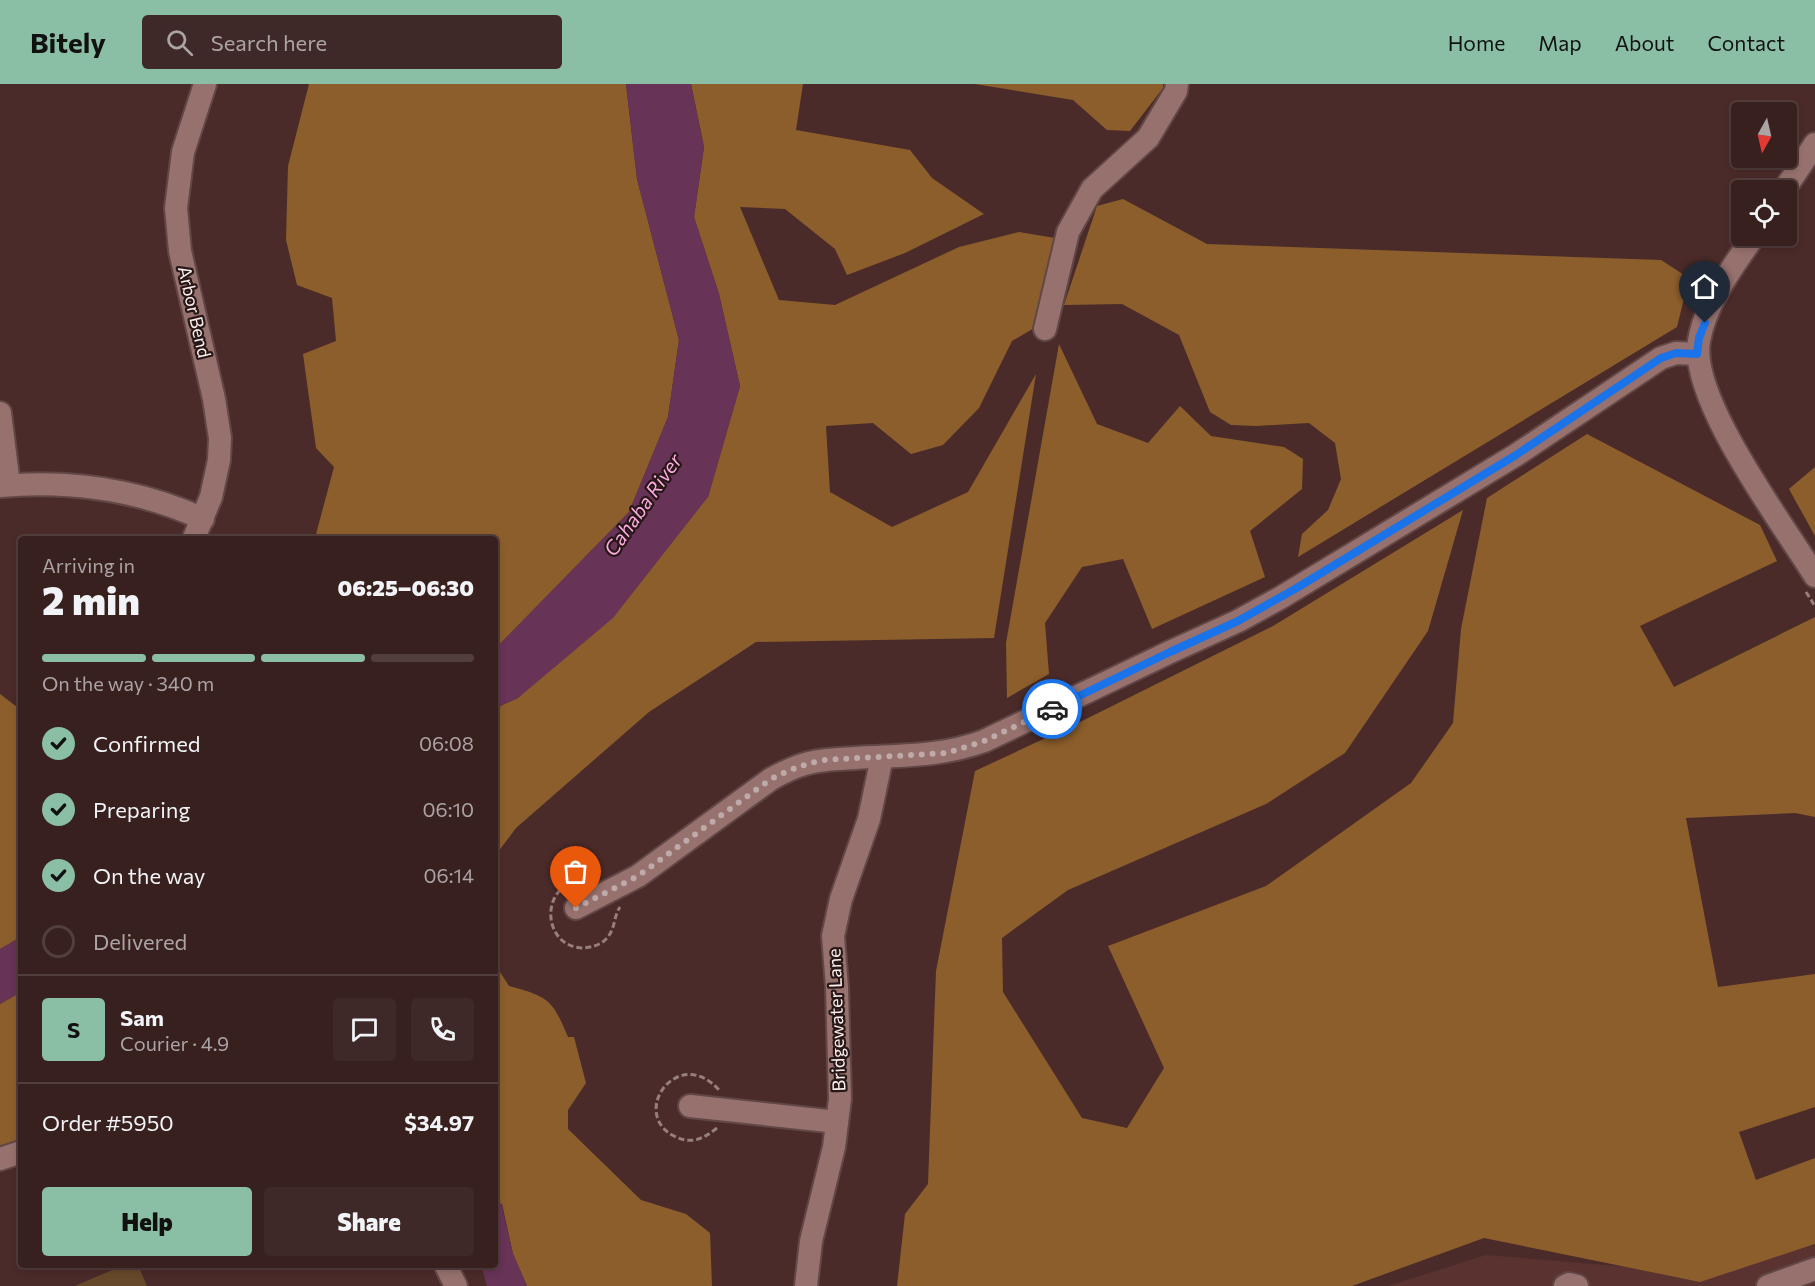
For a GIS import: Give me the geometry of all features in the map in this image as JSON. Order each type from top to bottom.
[{"type":"street","name":"Arbor Bend","points":[[198,529],[216,477],[220,438],[214,399],[180,251],[176,208],[183,152],[205,84]]},
{"type":"street","points":[[1045,328],[1068,232],[1092,189],[1148,138],[1176,91],[1177,84]]},
{"type":"street","points":[[1791,180],[1815,144]]},
{"type":"street","points":[[1747,246],[1723,282],[1699,338],[1697,354],[1704,384],[1722,426],[1810,582]]},
{"type":"street","points":[[576,908],[638,876],[780,774],[806,763],[947,753],[984,741],[1238,621],[1516,455],[1661,358],[1676,353],[1697,354]]},
{"type":"street","points":[[0,413],[5,485],[66,484],[115,490],[158,500],[198,529]]},
{"type":"street","name":"Bridgewater Lane","points":[[806,1286],[811,1241],[834,1147],[840,1099],[833,936],[841,899],[869,819],[882,757]]},
{"type":"street","points":[[690,1106],[837,1122]]},
{"type":"street","points":[[0,1159],[18,1153]]},
{"type":"street","points":[[448,1268],[456,1286]]},
{"type":"street","points":[[1768,1286],[1815,1269]]},
{"type":"street","points":[[1565,1286],[1569,1284],[1577,1286]]},
{"type":"path","points":[[1810,582],[1815,606]]},
{"type":"path","points":[[720,1125],[702,1138],[691,1142],[680,1139],[669,1134],[662,1126],[656,1107],[663,1086],[672,1079],[690,1074],[710,1081],[722,1095]]},
{"type":"shaded area","points":[[309,84],[626,84],[637,179],[679,340],[668,417],[629,512],[498,646],[498,536],[316,536],[334,467],[316,448],[303,354],[336,341],[332,298],[297,285],[286,240],[288,166]]},
{"type":"shaded area","points":[[691,84],[803,84],[796,130],[910,150],[932,178],[984,214],[905,253],[847,275],[835,249],[785,209],[740,207],[779,300],[835,305],[959,247],[1019,232],[1061,239],[1041,324],[1012,341],[979,408],[943,445],[911,454],[873,423],[826,426],[830,492],[892,527],[968,492],[1036,374],[994,638],[756,642],[649,712],[516,828],[498,852],[498,708],[518,698],[708,497],[740,386],[719,294],[694,217],[704,147]]},
{"type":"shaded area","points":[[975,84],[1163,84],[1163,88],[1130,131],[1107,130],[1073,100]]},
{"type":"shaded area","points":[[1123,199],[1207,244],[1661,260],[1689,278],[1677,327],[1298,557],[1302,534],[1328,510],[1341,479],[1335,443],[1309,423],[1231,425],[1210,412],[1179,335],[1122,304],[1064,305],[1097,206]]},
{"type":"shaded area","points":[[1059,344],[1097,424],[1148,443],[1180,406],[1211,436],[1284,447],[1303,459],[1302,489],[1250,531],[1265,577],[1152,629],[1123,559],[1082,567],[1045,623],[1049,674],[1007,698],[1006,643]]},
{"type":"shaded area","points":[[1587,434],[1760,525],[1777,561],[1640,626],[1674,687],[1815,617],[1815,817],[1795,813],[1686,818],[1718,987],[1815,974],[1815,1107],[1739,1132],[1756,1180],[1815,1158],[1815,1244],[1700,1282],[1484,1238],[1352,1286],[897,1286],[905,1214],[928,1184],[936,971],[975,771],[1082,721],[1273,626],[1463,510],[1428,631],[1345,753],[1266,804],[1068,890],[1002,938],[1003,992],[1082,1118],[1127,1128],[1164,1068],[1108,946],[1266,886],[1411,783],[1453,723],[1461,629],[1487,498]]},
{"type":"shaded area","points":[[1815,467],[1815,536],[1789,489]]},
{"type":"shaded area","points":[[0,694],[18,708],[18,939],[0,949]]},
{"type":"shaded area","points":[[498,969],[509,986],[533,993],[547,1001],[558,1015],[568,1037],[574,1037],[586,1083],[568,1110],[568,1129],[641,1200],[686,1214],[710,1233],[712,1286],[527,1286],[513,1254],[502,1204],[498,1205]]},
{"type":"shaded area","points":[[18,994],[18,1141],[0,1150],[0,1004]]},
{"type":"shaded area","points":[[1815,1245],[1815,1286],[1388,1286],[1486,1255],[1714,1274]]},
{"type":"shaded area","points":[[117,1268],[139,1268],[147,1286],[75,1286]]},
{"type":"water","name":"Cahaba River","points":[[626,84],[691,84],[704,147],[694,217],[719,294],[740,386],[708,497],[613,618],[518,698],[498,708],[498,646],[629,512],[668,417],[679,340],[637,179]]},
{"type":"water","points":[[18,939],[18,994],[0,1004],[0,949]]},
{"type":"water","points":[[501,1203],[513,1254],[527,1286],[487,1286],[482,1268],[498,1268],[498,1204]]},
{"type":"way so far","points":[[576,908],[638,876],[771,779],[789,770],[806,763],[824,760],[947,753],[984,741],[1052,709]]},
{"type":"route","points":[[1052,709],[1238,621],[1295,589],[1516,455],[1661,358],[1676,353],[1697,354],[1699,338],[1705,323]]}]
